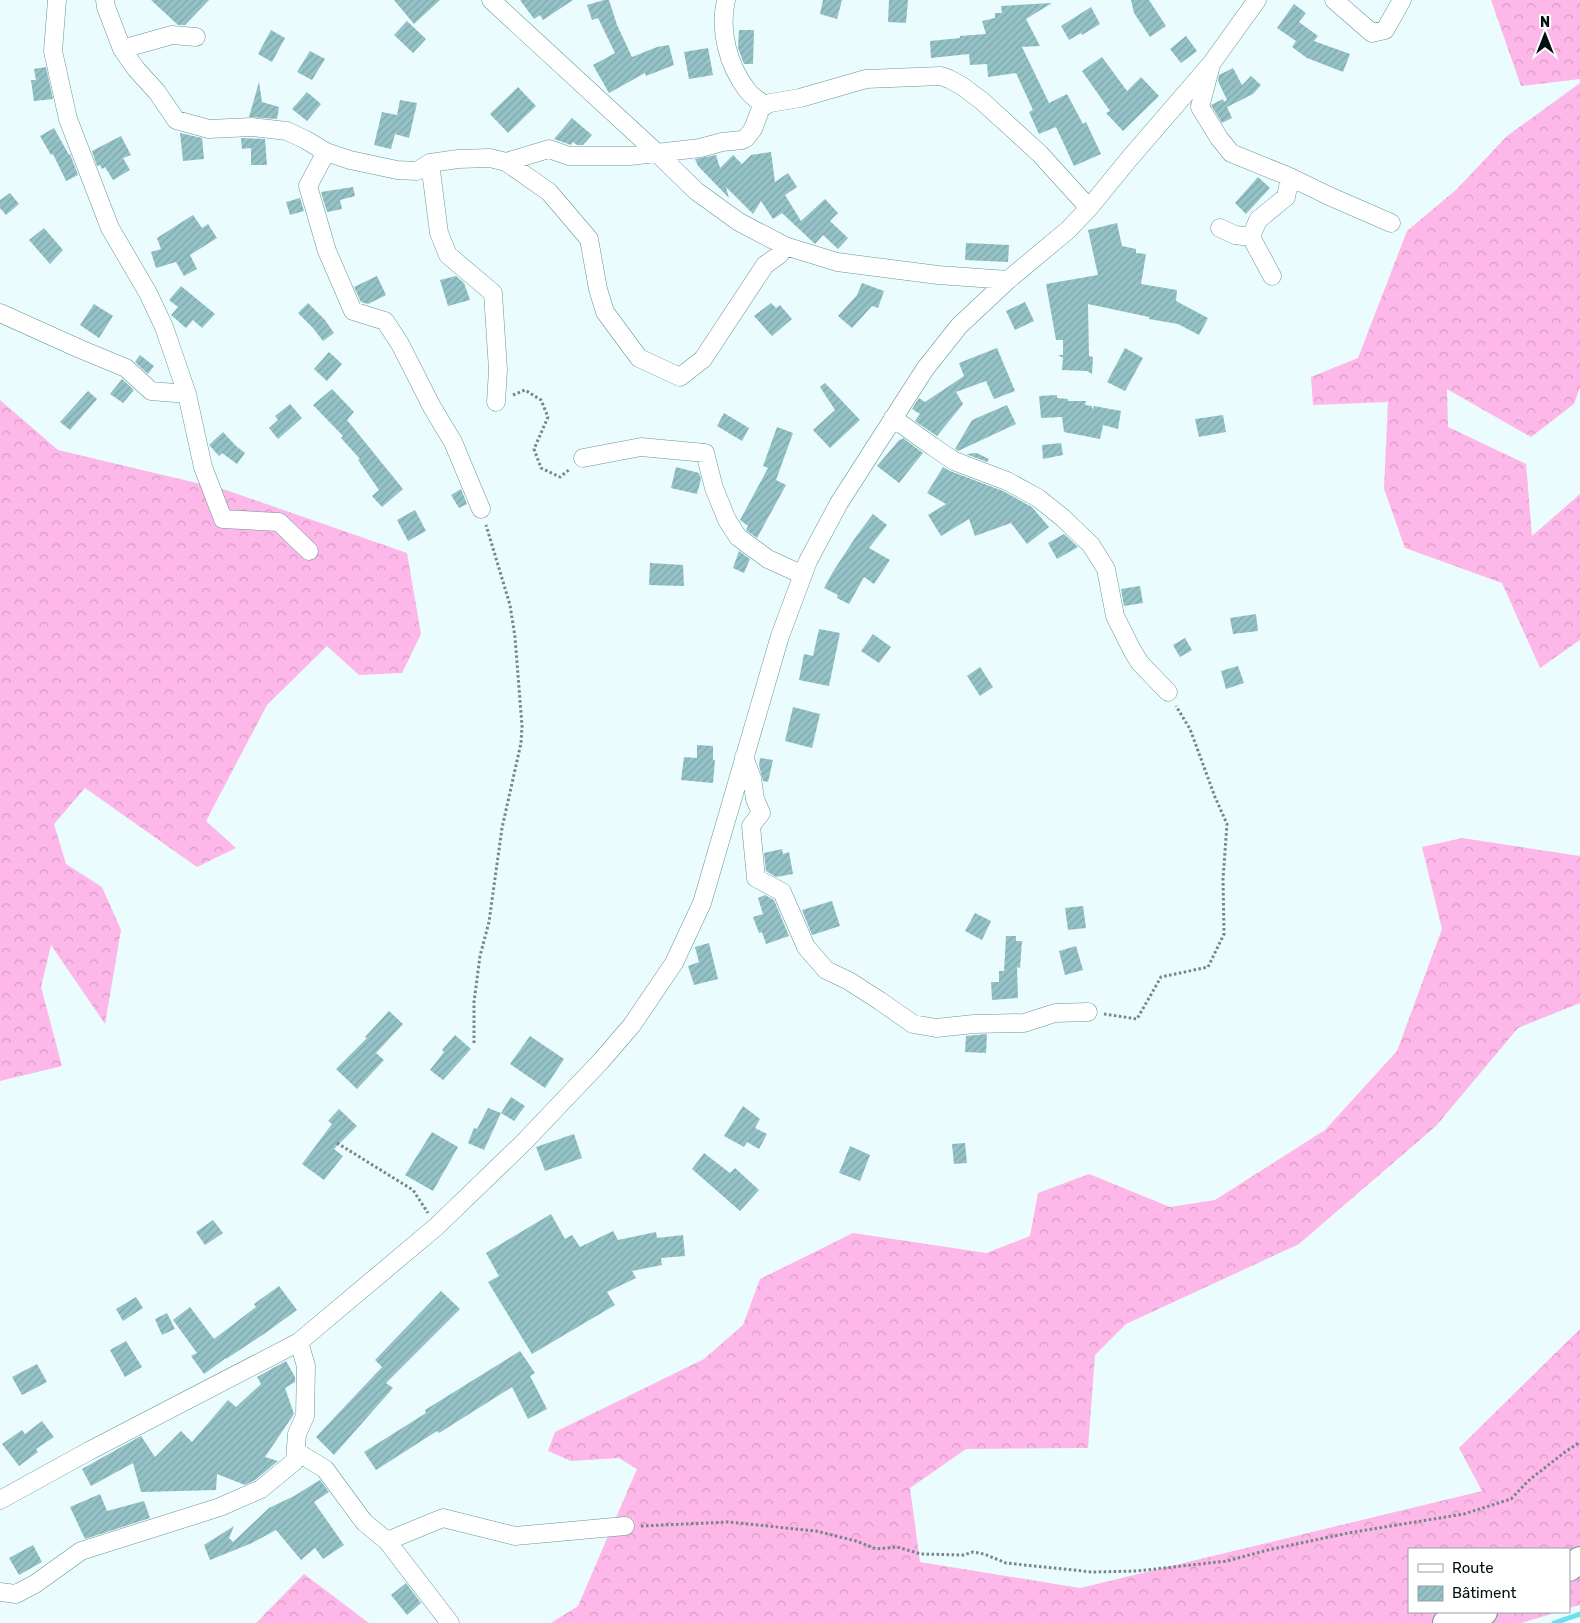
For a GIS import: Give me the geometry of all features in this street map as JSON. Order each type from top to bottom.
[{"type":"highway","points":[[1446,1623],[1481,1613]]},
{"type":"street","points":[[57,0],[53,52],[68,120],[110,228],[148,293],[164,327],[187,394],[203,467],[223,519],[280,522],[309,551]]},
{"type":"street","points":[[105,0],[122,49],[136,69],[157,92],[176,120],[209,129],[252,127],[287,131],[326,152],[350,160],[397,170],[417,171],[430,163],[458,159],[490,158],[506,162],[549,192],[590,239],[598,289],[604,312],[639,358],[680,377],[703,359],[765,265],[779,255],[785,246]]},
{"type":"street","points":[[491,0],[696,191],[739,222],[785,246],[837,262],[938,275],[1008,280]]},
{"type":"street","points":[[726,0],[722,14],[729,57],[747,91],[765,105]]},
{"type":"street","points":[[0,1500],[89,1451],[299,1342],[437,1226],[524,1142],[601,1061],[632,1025],[674,963],[702,903],[780,636],[808,561],[839,503],[925,369],[959,326],[1008,280],[1068,230],[1089,208],[1211,64],[1257,0]]},
{"type":"street","points":[[1334,0],[1372,33],[1385,30],[1402,0]]},
{"type":"street","points":[[122,49],[172,35],[196,37]]},
{"type":"street","points":[[1211,64],[1200,106],[1218,138],[1231,154],[1290,177],[1392,223]]},
{"type":"street","points":[[506,162],[549,149],[569,156],[630,156],[700,148],[722,142],[742,140],[753,129],[761,108],[765,105],[800,98],[866,79],[941,76],[962,86],[982,101],[1040,154],[1089,208]]},
{"type":"street","points":[[326,152],[308,186],[327,251],[353,311],[385,320],[453,442],[481,509]]},
{"type":"street","points":[[430,163],[439,233],[448,255],[493,294],[498,370],[496,402]]},
{"type":"street","points":[[1251,237],[1258,220],[1286,197],[1290,177]]},
{"type":"street","points":[[1220,228],[1235,235],[1251,237]]},
{"type":"street","points":[[1251,237],[1272,276]]},
{"type":"street","points":[[0,313],[126,368],[151,391],[187,394]]},
{"type":"street","points":[[893,418],[954,461],[1007,481],[1038,498],[1063,518],[1091,545],[1106,569],[1115,616],[1128,641],[1140,663],[1168,692]]},
{"type":"street","points":[[583,458],[641,447],[705,453],[714,488],[726,520],[738,538],[768,559],[803,575]]},
{"type":"street","points":[[744,757],[752,778],[755,799],[761,813],[752,826],[756,878],[782,892],[806,947],[826,970],[849,981],[912,1024],[936,1028],[974,1024],[1024,1024],[1055,1012],[1088,1012]]},
{"type":"street","points":[[0,1592],[16,1594],[22,1591],[35,1584],[81,1551],[220,1508],[261,1489],[295,1461],[297,1434],[305,1416],[306,1366],[299,1342]]},
{"type":"street","points":[[296,1452],[325,1469],[364,1522],[387,1541],[450,1623]]},
{"type":"street","points":[[387,1541],[443,1518],[515,1536],[625,1526]]},
{"type":"path","points":[[496,402],[525,390],[541,400],[548,417],[534,449],[541,468],[560,477],[583,458]]},
{"type":"path","points":[[474,1043],[474,1002],[480,956],[489,922],[502,828],[521,743],[522,726],[515,638],[510,605],[481,509]]},
{"type":"path","points":[[1088,1012],[1137,1020],[1160,977],[1208,967],[1224,934],[1223,880],[1227,824],[1190,729],[1168,692]]},
{"type":"path","points":[[336,1143],[413,1190],[437,1226]]},
{"type":"path","points":[[625,1526],[728,1522],[816,1531],[856,1541],[876,1549],[898,1547],[921,1554],[964,1555],[973,1552],[984,1554],[1006,1563],[1092,1572],[1137,1571],[1227,1561],[1348,1533],[1464,1514],[1511,1499],[1528,1481],[1580,1442]]},
{"type":"green space","points":[[1491,0],[1580,0],[1580,79],[1521,86]]},
{"type":"green space","points":[[1580,83],[1580,387],[1574,404],[1531,437],[1447,389],[1448,427],[1526,464],[1532,536],[1580,494],[1580,640],[1540,668],[1502,583],[1405,548],[1384,489],[1388,402],[1313,405],[1311,377],[1358,358],[1407,231],[1457,189],[1507,136]]},
{"type":"green space","points":[[0,400],[58,450],[226,490],[407,553],[421,634],[402,673],[359,675],[327,646],[267,705],[206,821],[236,848],[197,867],[85,788],[54,824],[66,864],[102,887],[121,930],[105,1024],[51,945],[41,987],[62,1066],[0,1081]]},
{"type":"green space","points":[[1462,838],[1580,856],[1580,1003],[1518,1028],[1436,1126],[1299,1244],[1126,1324],[1095,1355],[1088,1448],[966,1449],[910,1488],[920,1562],[1080,1588],[1482,1491],[1459,1448],[1580,1329],[1580,1605],[1570,1608],[1570,1548],[1408,1548],[1408,1613],[1555,1613],[1521,1623],[551,1623],[578,1606],[637,1469],[619,1458],[571,1461],[548,1451],[555,1432],[704,1359],[743,1325],[760,1279],[853,1233],[986,1253],[1030,1236],[1038,1193],[1089,1174],[1170,1207],[1215,1200],[1325,1130],[1397,1051],[1442,929],[1422,847]]},
{"type":"green space","points":[[304,1574],[369,1623],[256,1623]]},
{"type":"building","points":[[151,0],[209,0],[185,25],[178,25]]},
{"type":"building","points":[[394,0],[440,0],[414,24]]},
{"type":"building","points":[[520,0],[573,0],[543,20],[540,15],[534,19]]},
{"type":"building","points":[[609,0],[617,25],[632,57],[657,47],[669,45],[674,65],[646,76],[645,73],[609,93],[593,65],[615,53],[598,18],[592,20],[587,5]]},
{"type":"building","points":[[823,0],[842,0],[837,19],[820,14]]},
{"type":"building","points":[[889,0],[908,0],[906,23],[888,22]]},
{"type":"building","points":[[1131,0],[1149,0],[1166,26],[1150,37],[1134,13]]},
{"type":"building","points":[[1052,3],[1026,19],[1040,46],[1022,47],[1049,103],[1067,94],[1083,124],[1086,122],[1101,154],[1074,166],[1056,127],[1039,134],[1029,112],[1033,110],[1016,73],[988,77],[987,64],[970,65],[969,54],[931,58],[930,41],[986,34],[982,21],[995,18],[995,13],[1002,13],[1001,6]]},
{"type":"building","points":[[1294,4],[1306,13],[1299,22],[1318,36],[1314,41],[1350,54],[1343,72],[1307,58],[1292,47],[1296,41],[1277,28]]},
{"type":"building","points":[[1091,7],[1100,24],[1082,35],[1081,33],[1069,40],[1061,26]]},
{"type":"building","points":[[407,21],[426,39],[413,53],[394,35]]},
{"type":"building","points":[[271,30],[285,38],[272,62],[258,54]]},
{"type":"building","points":[[739,30],[754,30],[753,64],[744,64],[738,48]]},
{"type":"building","points":[[1186,36],[1197,51],[1181,63],[1170,49]]},
{"type":"building","points":[[708,48],[713,75],[689,79],[684,52]]},
{"type":"building","points":[[310,51],[325,59],[312,80],[297,72]]},
{"type":"building","points":[[1102,57],[1127,91],[1141,77],[1159,96],[1123,131],[1106,113],[1110,111],[1082,71]]},
{"type":"building","points":[[46,67],[53,99],[34,101],[31,80],[36,80],[34,69]]},
{"type":"building","points":[[1233,68],[1242,85],[1251,76],[1261,85],[1253,94],[1227,107],[1232,118],[1222,123],[1211,105],[1223,99],[1224,102],[1227,100],[1218,81],[1219,75]]},
{"type":"building","points":[[259,82],[262,102],[279,107],[277,119],[249,117]]},
{"type":"building","points":[[518,87],[536,106],[508,133],[490,114]]},
{"type":"building","points":[[307,92],[321,104],[307,121],[292,109]]},
{"type":"building","points":[[400,100],[417,103],[409,138],[395,134],[391,149],[374,145],[382,112],[397,115]]},
{"type":"building","points":[[572,118],[592,135],[583,145],[577,145],[573,142],[571,145],[554,139]]},
{"type":"building","points":[[54,128],[70,154],[78,175],[66,181],[53,154],[51,155],[40,136]]},
{"type":"building","points":[[180,133],[202,138],[204,159],[183,161]]},
{"type":"building","points":[[121,136],[131,155],[123,158],[130,170],[113,180],[105,167],[102,169],[100,165],[97,166],[92,151]]},
{"type":"building","points":[[241,138],[265,139],[267,165],[251,165],[251,148],[242,149]]},
{"type":"building","points":[[771,152],[775,182],[788,173],[797,187],[785,195],[801,221],[825,199],[838,213],[830,221],[848,238],[838,249],[823,235],[815,244],[782,213],[773,219],[761,201],[753,214],[726,187],[729,198],[698,166],[695,159],[716,155],[720,168],[733,155],[742,164],[751,155]]},
{"type":"building","points":[[1258,177],[1270,188],[1246,214],[1235,203]]},
{"type":"building","points":[[353,187],[355,196],[340,200],[342,209],[327,212],[321,192]]},
{"type":"building","points":[[10,193],[19,204],[6,215],[0,208],[0,200]]},
{"type":"building","points":[[300,198],[304,211],[290,215],[286,202]]},
{"type":"building","points":[[193,215],[202,228],[208,224],[217,238],[190,255],[197,269],[184,276],[176,262],[156,268],[151,252],[161,249],[157,238]]},
{"type":"building","points":[[1117,223],[1122,246],[1136,249],[1136,253],[1146,254],[1141,284],[1177,290],[1176,301],[1208,318],[1199,335],[1178,324],[1088,304],[1089,356],[1093,357],[1092,374],[1087,371],[1062,370],[1063,358],[1058,355],[1063,355],[1063,340],[1056,340],[1046,284],[1098,275],[1088,230]]},
{"type":"building","points":[[44,228],[63,250],[50,264],[29,240]]},
{"type":"building","points":[[966,243],[1009,245],[1008,262],[965,260]]},
{"type":"building","points":[[377,276],[386,295],[368,304],[361,302],[354,287]]},
{"type":"building","points":[[456,276],[464,283],[470,300],[448,306],[440,280]]},
{"type":"building","points":[[862,283],[884,291],[878,308],[872,306],[852,328],[838,316],[857,295]]},
{"type":"building","points":[[181,286],[215,314],[202,328],[193,320],[186,328],[171,315],[178,307],[169,300]]},
{"type":"building","points":[[1025,302],[1034,321],[1015,330],[1006,311]]},
{"type":"building","points":[[308,303],[325,320],[334,333],[323,341],[298,313]]},
{"type":"building","points":[[771,303],[776,308],[780,305],[792,319],[772,336],[754,316]]},
{"type":"building","points":[[94,304],[113,316],[99,338],[80,325]]},
{"type":"building","points":[[997,348],[1015,391],[994,399],[986,381],[956,392],[963,404],[937,436],[915,421],[920,414],[912,409],[919,398],[925,402],[964,376],[959,363]]},
{"type":"building","points":[[1125,348],[1143,358],[1125,391],[1107,382]]},
{"type":"building","points":[[329,352],[342,364],[327,381],[314,369]]},
{"type":"building","points":[[140,355],[154,366],[148,374],[135,362]]},
{"type":"building","points":[[122,379],[134,390],[123,403],[110,394]]},
{"type":"building","points":[[825,383],[860,420],[830,448],[813,430],[835,410],[820,387]]},
{"type":"building","points":[[332,389],[354,412],[347,420],[403,489],[382,507],[372,496],[379,490],[358,460],[360,459],[341,438],[343,436],[313,405]]},
{"type":"building","points":[[88,391],[97,399],[70,430],[60,422]]},
{"type":"building","points":[[1057,395],[1057,398],[1068,399],[1068,401],[1086,401],[1085,405],[1092,406],[1092,410],[1094,406],[1121,411],[1118,429],[1103,425],[1100,439],[1064,432],[1062,417],[1041,418],[1039,396]]},
{"type":"building","points":[[290,404],[302,418],[278,439],[269,428],[278,420],[275,416]]},
{"type":"building","points":[[1007,405],[1016,424],[958,451],[955,449],[972,420]]},
{"type":"building","points":[[724,413],[749,428],[742,441],[717,426]]},
{"type":"building","points":[[1223,415],[1226,432],[1199,437],[1195,419]]},
{"type":"building","points":[[777,427],[793,433],[776,480],[786,485],[757,538],[746,530],[748,526],[740,520],[768,468],[763,466]]},
{"type":"building","points":[[223,432],[245,453],[237,464],[222,453],[219,456],[209,445]]},
{"type":"building","points":[[903,438],[923,453],[899,483],[877,466],[900,439]]},
{"type":"building","points":[[1061,443],[1063,455],[1043,459],[1042,445]]},
{"type":"building","points":[[977,453],[989,459],[987,462],[966,454]]},
{"type":"building","points":[[676,467],[699,473],[701,479],[697,494],[671,488]]},
{"type":"building","points":[[943,467],[1003,491],[1032,507],[1049,527],[1027,544],[1011,523],[975,536],[969,519],[941,536],[928,515],[946,504],[927,493]]},
{"type":"building","points":[[461,489],[467,504],[459,508],[451,495]]},
{"type":"building","points":[[415,510],[426,531],[408,541],[397,520]]},
{"type":"building","points":[[873,514],[887,525],[869,548],[890,560],[874,584],[864,577],[849,604],[837,598],[838,595],[824,588],[855,538]]},
{"type":"building","points":[[1064,534],[1078,547],[1057,559],[1048,543]]},
{"type":"building","points":[[739,551],[750,559],[744,573],[733,568]]},
{"type":"building","points":[[650,563],[683,565],[684,586],[649,585]]},
{"type":"building","points":[[1140,586],[1143,603],[1124,606],[1121,589]]},
{"type":"building","points":[[1256,614],[1258,631],[1233,634],[1230,618]]},
{"type":"building","points":[[819,629],[840,633],[829,686],[799,680],[804,654],[813,656]]},
{"type":"building","points":[[873,634],[891,647],[879,663],[861,651]]},
{"type":"building","points":[[1185,638],[1192,650],[1180,657],[1173,645]]},
{"type":"building","points":[[1238,666],[1244,683],[1226,689],[1221,671]]},
{"type":"building","points":[[980,667],[993,687],[980,696],[967,676]]},
{"type":"building","points":[[793,707],[820,714],[812,748],[785,741]]},
{"type":"building","points":[[697,745],[713,746],[713,760],[715,760],[713,783],[681,780],[684,757],[697,758]]},
{"type":"building","points":[[760,758],[773,760],[768,782],[763,781],[759,765]]},
{"type":"building","points":[[782,849],[783,854],[789,852],[793,874],[776,877],[766,871],[764,853]]},
{"type":"building","points":[[765,895],[774,900],[789,936],[766,944],[762,932],[759,933],[753,917],[763,914],[758,898]]},
{"type":"building","points":[[832,901],[840,926],[812,935],[802,910]]},
{"type":"building","points":[[1083,906],[1086,928],[1068,930],[1065,908]]},
{"type":"building","points":[[975,913],[991,921],[982,940],[965,931]]},
{"type":"building","points":[[1006,936],[1016,936],[1016,941],[1022,941],[1020,968],[1017,967],[1018,998],[992,1000],[991,982],[999,982],[999,971],[1004,971]]},
{"type":"building","points":[[709,943],[718,979],[694,985],[688,966],[699,962],[695,947]]},
{"type":"building","points":[[1076,946],[1083,970],[1065,975],[1059,951]]},
{"type":"building","points":[[389,1011],[403,1024],[376,1053],[384,1060],[357,1089],[336,1069],[367,1038],[365,1037]]},
{"type":"building","points":[[987,1034],[986,1053],[965,1052],[966,1036]]},
{"type":"building","points":[[455,1035],[471,1049],[443,1080],[430,1070],[444,1052],[442,1050]]},
{"type":"building","points":[[530,1036],[564,1059],[545,1088],[510,1064]]},
{"type":"building","points":[[511,1097],[525,1106],[514,1121],[501,1113]]},
{"type":"building","points":[[743,1106],[760,1119],[755,1128],[767,1134],[759,1149],[747,1142],[744,1147],[724,1136]]},
{"type":"building","points":[[488,1108],[501,1113],[484,1150],[468,1143],[474,1128],[477,1129]]},
{"type":"building","points":[[339,1109],[357,1126],[334,1149],[343,1156],[324,1180],[302,1164],[332,1124],[328,1121]]},
{"type":"building","points":[[432,1132],[458,1147],[433,1191],[405,1175]]},
{"type":"building","points":[[574,1134],[582,1158],[545,1171],[536,1147]]},
{"type":"building","points":[[965,1143],[967,1163],[954,1164],[952,1144]]},
{"type":"building","points":[[850,1146],[870,1155],[860,1181],[839,1173]]},
{"type":"building","points":[[704,1153],[730,1173],[735,1168],[759,1190],[740,1211],[692,1169]]},
{"type":"building","points":[[551,1214],[565,1239],[572,1235],[580,1247],[613,1231],[618,1240],[656,1232],[657,1238],[683,1235],[685,1256],[661,1258],[662,1265],[632,1271],[636,1278],[607,1292],[615,1305],[532,1354],[488,1282],[499,1276],[486,1253]]},
{"type":"building","points":[[213,1220],[223,1233],[205,1245],[196,1232]]},
{"type":"building","points":[[279,1286],[297,1310],[204,1374],[191,1356],[197,1353],[173,1320],[190,1307],[214,1339],[256,1307],[254,1304]]},
{"type":"building","points":[[441,1291],[460,1309],[386,1383],[393,1388],[334,1455],[316,1437],[382,1367],[375,1360]]},
{"type":"building","points":[[136,1297],[143,1308],[123,1321],[116,1309]]},
{"type":"building","points":[[167,1313],[175,1329],[162,1335],[155,1319]]},
{"type":"building","points":[[126,1341],[142,1367],[125,1377],[110,1350]]},
{"type":"building","points":[[520,1351],[535,1373],[530,1376],[547,1409],[528,1419],[512,1387],[439,1433],[437,1431],[376,1470],[364,1452],[426,1413],[425,1410]]},
{"type":"building","points":[[286,1361],[295,1377],[295,1382],[285,1388],[294,1414],[265,1457],[278,1461],[255,1480],[245,1485],[217,1474],[216,1490],[141,1492],[133,1463],[91,1486],[82,1469],[141,1436],[155,1457],[181,1431],[192,1442],[228,1400],[236,1407],[261,1384],[257,1377]]},
{"type":"building","points":[[37,1364],[47,1382],[22,1395],[12,1377]]},
{"type":"building","points":[[42,1421],[54,1437],[36,1449],[38,1452],[19,1466],[2,1444],[22,1430],[25,1434]]},
{"type":"building","points":[[320,1480],[329,1492],[314,1502],[344,1545],[323,1559],[315,1548],[301,1560],[276,1530],[252,1543],[210,1560],[204,1545],[234,1526],[229,1538],[233,1542],[269,1508],[294,1496]]},
{"type":"building","points":[[100,1494],[107,1511],[144,1501],[150,1518],[85,1539],[70,1507]]},
{"type":"building","points":[[33,1545],[42,1562],[19,1575],[9,1558]]},
{"type":"building","points":[[406,1583],[421,1603],[407,1615],[391,1595]]},
{"type":"waterway","points":[[1554,1623],[1580,1614]]}]
